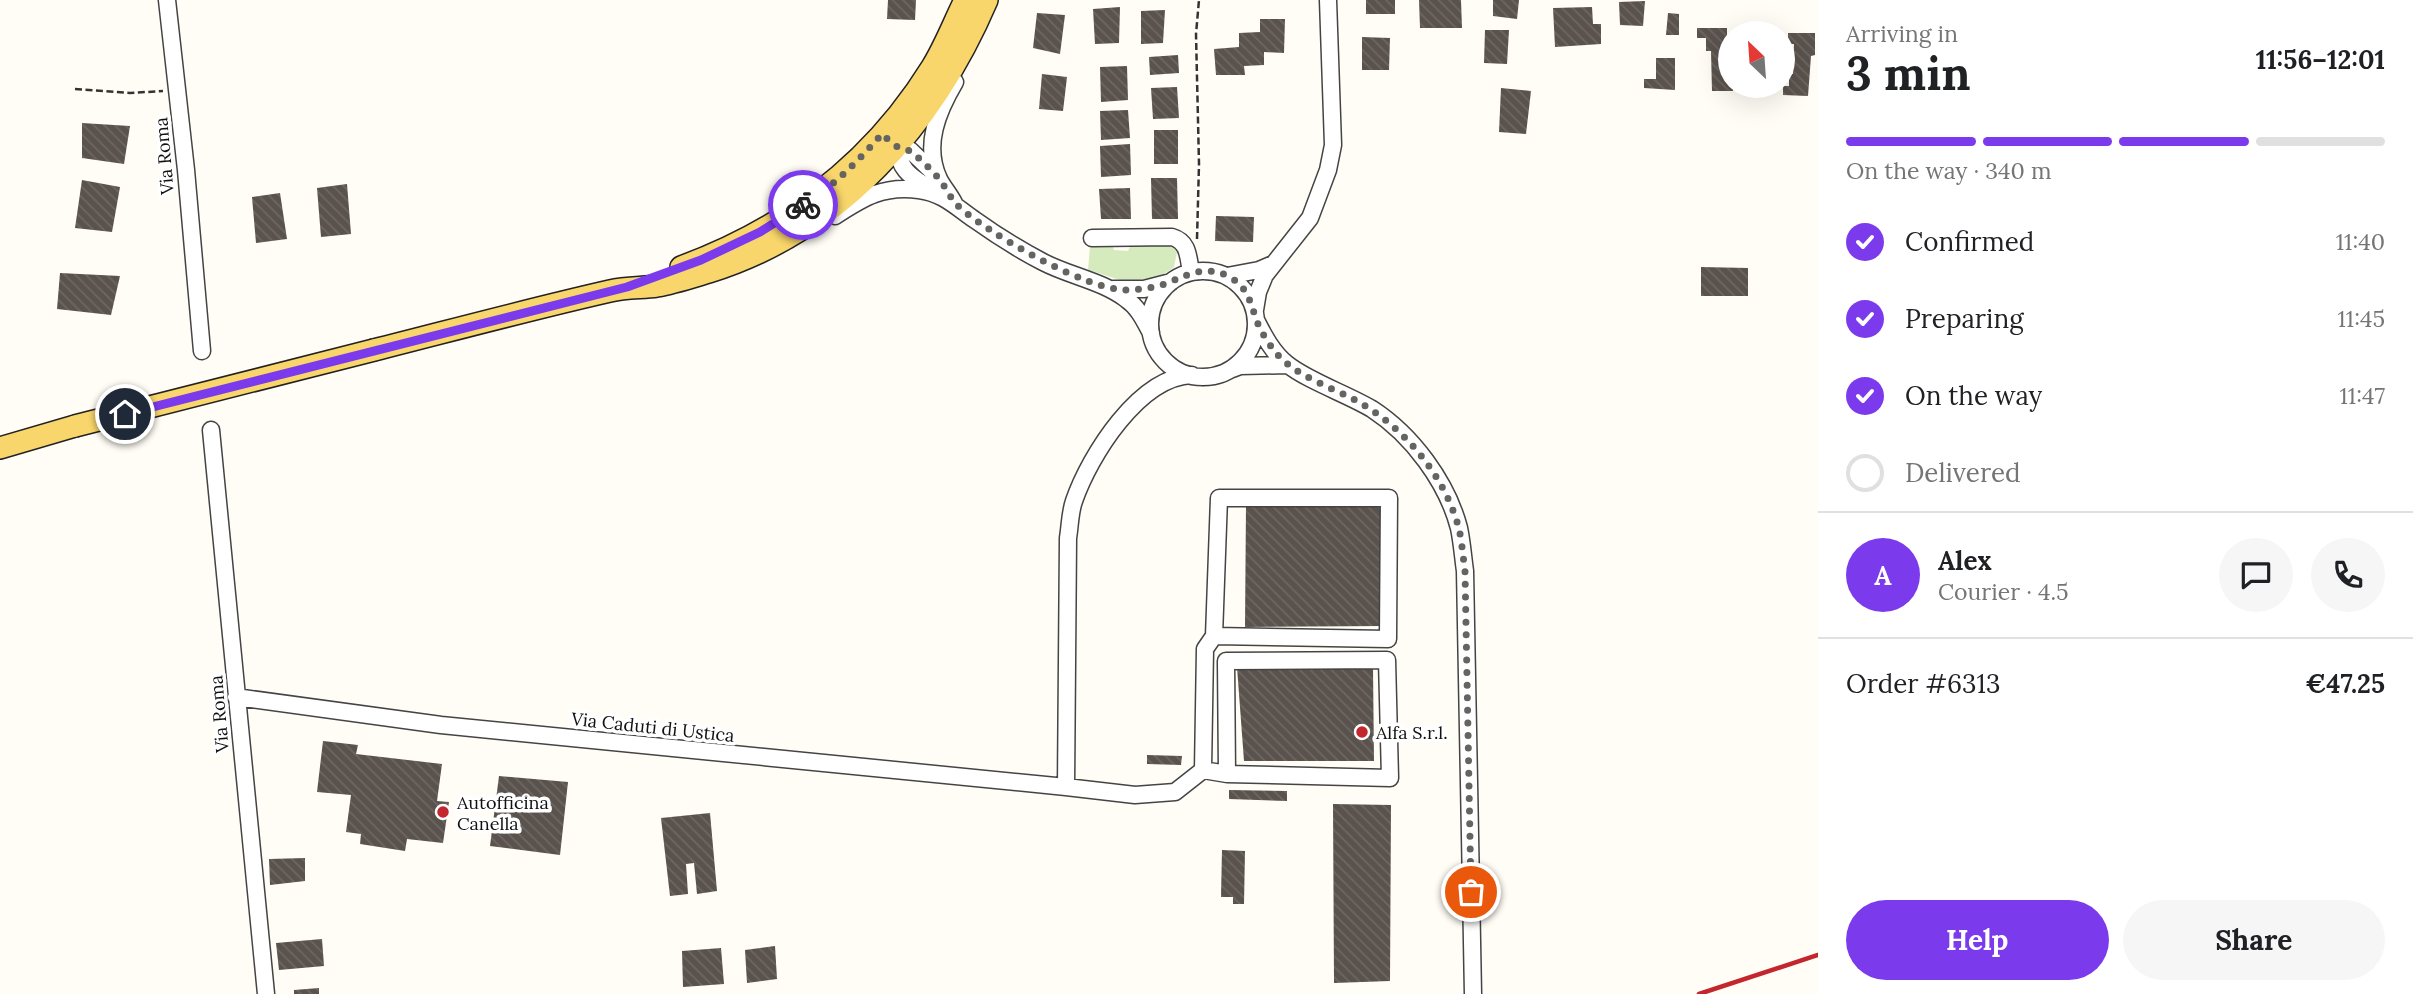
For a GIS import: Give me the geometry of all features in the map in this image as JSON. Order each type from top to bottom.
[{"type":"main road","points":[[627,287],[657,286],[727,265],[766,249],[808,225],[858,187],[890,140],[932,68],[980,1]]},
{"type":"main road","points":[[0,448],[75,426],[627,287],[701,260],[760,232],[816,198],[857,162],[890,140]]},
{"type":"street","name":"Via Roma","points":[[167,0],[202,351]]},
{"type":"street","points":[[1225,372],[1244,358],[1252,345],[1262,284],[1273,264],[1310,218],[1328,170],[1333,145],[1328,0]]},
{"type":"street","points":[[945,192],[933,159],[933,134],[941,107],[971,55],[984,26],[980,1]]},
{"type":"street","points":[[890,140],[910,150],[945,192],[975,220],[1044,262],[1111,289],[1129,300],[1138,310],[1164,359],[1174,368],[1192,375]]},
{"type":"street","points":[[727,265],[742,266],[761,260],[859,200],[879,191],[945,192]]},
{"type":"street","points":[[1092,238],[1180,239],[1185,244],[1191,272]]},
{"type":"street","points":[[1111,289],[1144,289],[1171,282],[1191,272],[1204,271],[1227,276],[1259,270],[1273,264]]},
{"type":"street","points":[[1227,276],[1244,289],[1271,347],[1288,365],[1373,410],[1403,435],[1428,464],[1446,495],[1459,528],[1465,571],[1473,994]]},
{"type":"street","points":[[1066,787],[1068,538],[1073,503],[1089,467],[1111,433],[1147,391],[1157,363],[1151,318],[1156,300],[1171,282]]},
{"type":"street","points":[[1147,391],[1180,376],[1213,376],[1240,366],[1288,365]]},
{"type":"street","name":"Via Roma","points":[[211,430],[266,994]]},
{"type":"street","points":[[1214,636],[1388,639],[1389,498],[1219,498],[1214,636],[1205,649],[1203,770],[1227,774],[1390,778],[1387,660],[1226,661],[1227,774]]},
{"type":"street","points":[[1205,674],[1227,674]]},
{"type":"street","name":"Via Caduti di Ustica","points":[[236,697],[441,725],[1135,795],[1175,792],[1203,770]]},
{"type":"path","points":[[1197,242],[1199,164],[1196,33],[1199,0]]},
{"type":"path","points":[[75,89],[130,93],[177,90]]},
{"type":"green space","points":[[1131,244],[1171,245],[1177,252],[1174,267],[1162,275],[1142,282],[1123,281],[1088,270],[1090,246],[1112,245],[1114,250],[1128,251]]},
{"type":"building","points":[[888,0],[916,0],[915,20],[887,19]]},
{"type":"building","points":[[1366,0],[1395,0],[1395,14],[1366,14]]},
{"type":"building","points":[[1419,0],[1461,0],[1462,28],[1420,28]]},
{"type":"building","points":[[1493,0],[1519,0],[1517,19],[1493,16]]},
{"type":"building","points":[[1645,1],[1643,26],[1620,25],[1619,2]]},
{"type":"building","points":[[1120,7],[1119,43],[1095,44],[1093,9]]},
{"type":"building","points":[[1592,7],[1593,24],[1601,24],[1601,44],[1555,47],[1553,8]]},
{"type":"building","points":[[1165,10],[1163,43],[1141,44],[1141,11]]},
{"type":"building","points":[[1037,13],[1065,15],[1060,54],[1033,48]]},
{"type":"building","points":[[1668,13],[1679,14],[1679,35],[1666,35]]},
{"type":"building","points":[[1260,19],[1285,19],[1284,53],[1264,52],[1264,65],[1244,66],[1245,75],[1216,75],[1214,49],[1239,47],[1239,33],[1260,32]]},
{"type":"building","points":[[1697,28],[1718,28],[1718,91],[1712,91],[1711,51],[1706,51],[1706,38],[1697,38]]},
{"type":"building","points":[[1485,30],[1509,30],[1507,64],[1484,63]]},
{"type":"building","points":[[1796,33],[1815,33],[1815,55],[1811,56],[1808,96],[1796,96]]},
{"type":"building","points":[[1362,37],[1390,38],[1389,70],[1362,70]]},
{"type":"building","points":[[1178,55],[1179,73],[1150,75],[1149,57]]},
{"type":"building","points":[[1656,58],[1675,58],[1675,90],[1644,88],[1644,79],[1656,79]]},
{"type":"building","points":[[1127,66],[1128,100],[1101,102],[1100,67]]},
{"type":"building","points":[[1042,74],[1067,77],[1063,111],[1039,109]]},
{"type":"building","points":[[1177,87],[1179,118],[1153,119],[1151,88]]},
{"type":"building","points":[[1501,88],[1531,91],[1526,134],[1499,132]]},
{"type":"building","points":[[1128,110],[1130,138],[1101,140],[1100,111]]},
{"type":"building","points":[[82,123],[130,126],[124,164],[82,158]]},
{"type":"building","points":[[1154,130],[1178,130],[1178,164],[1154,164]]},
{"type":"building","points":[[1130,144],[1131,175],[1101,177],[1100,146]]},
{"type":"building","points":[[1151,178],[1177,178],[1178,219],[1152,219]]},
{"type":"building","points":[[82,180],[120,187],[112,232],[75,228]]},
{"type":"building","points":[[347,184],[351,234],[321,237],[317,188]]},
{"type":"building","points":[[1130,188],[1131,219],[1101,219],[1099,189]]},
{"type":"building","points":[[280,193],[287,239],[256,243],[252,197]]},
{"type":"building","points":[[1216,216],[1254,217],[1253,242],[1215,241]]},
{"type":"building","points":[[1701,267],[1748,268],[1748,296],[1701,296]]},
{"type":"building","points":[[60,273],[120,276],[111,315],[57,309]]},
{"type":"building","points":[[1246,504],[1385,506],[1384,626],[1245,627]]},
{"type":"building","points":[[1237,667],[1373,668],[1374,761],[1244,761]]},
{"type":"building","points":[[323,741],[358,745],[356,754],[442,764],[437,801],[449,802],[443,843],[407,839],[405,851],[360,844],[361,834],[346,832],[351,795],[317,792]]},
{"type":"building","points":[[1147,755],[1182,756],[1181,765],[1147,764]]},
{"type":"building","points":[[499,776],[568,782],[560,855],[490,846]]},
{"type":"building","points":[[1229,790],[1287,791],[1287,801],[1229,799]]},
{"type":"building","points":[[1333,804],[1391,805],[1390,981],[1334,983]]},
{"type":"building","points":[[710,813],[717,891],[697,894],[694,863],[686,864],[688,894],[670,896],[661,818]]},
{"type":"building","points":[[1222,850],[1245,851],[1244,904],[1233,904],[1233,897],[1221,897]]},
{"type":"building","points":[[305,858],[305,881],[270,885],[269,859]]},
{"type":"building","points":[[322,939],[324,966],[279,970],[276,943]]},
{"type":"building","points":[[775,946],[777,979],[747,983],[745,950]]},
{"type":"building","points":[[721,948],[724,984],[683,987],[682,951]]},
{"type":"building","points":[[319,988],[319,994],[294,994],[294,990]]},
{"type":"railway","points":[[1699,994],[1818,955]]},
{"type":"way so far","points":[[803,205],[816,198],[857,162],[882,134],[897,147],[910,150],[940,179],[954,203],[975,220],[1044,262],[1111,289],[1144,289],[1171,282],[1195,271],[1227,276],[1244,289],[1266,338],[1288,365],[1373,410],[1403,435],[1428,464],[1446,495],[1459,528],[1465,571],[1471,892]]},
{"type":"place","name":"Alfa S.r.l.","points":[[1362,732]]},
{"type":"place","name":"Autofficina Canella","points":[[443,812]]},
{"type":"route","points":[[125,414],[627,287],[701,260],[760,232],[803,205]]}]
